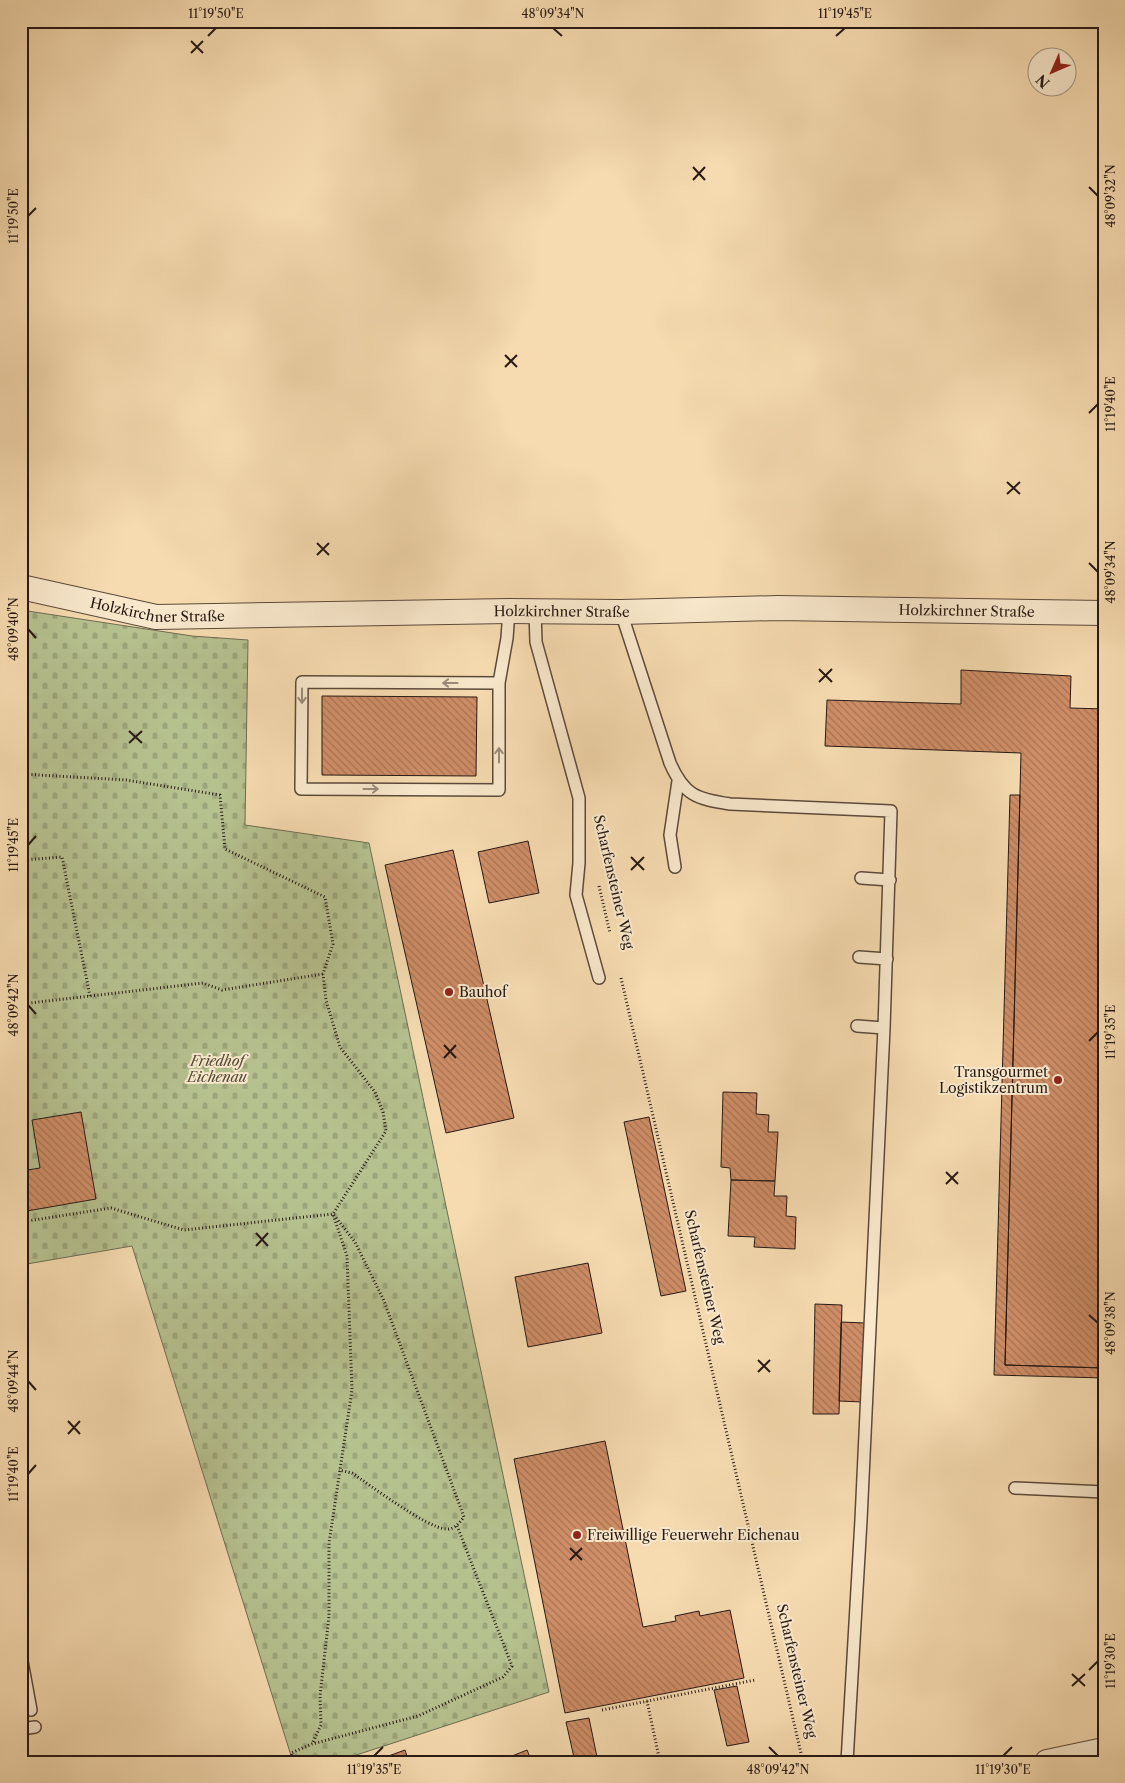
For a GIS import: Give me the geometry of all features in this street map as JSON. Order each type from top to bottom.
[{"type":"street","name":"Holzkirchner Straße","points":[[21,587],[156,617],[509,611],[621,612],[778,608],[1104,613]]},
{"type":"street","points":[[1047,1762],[1104,1750]]},
{"type":"lane","points":[[499,683],[302,682],[301,788],[499,790],[499,683],[507,638],[509,611]]},
{"type":"lane","name":"Scharfensteiner Weg","points":[[535,612],[536,642],[579,798],[579,863],[576,896],[599,978]]},
{"type":"lane","points":[[621,612],[670,763],[678,780],[691,794],[708,801],[730,804],[891,811],[887,959],[862,1510],[847,1762]]},
{"type":"lane","points":[[675,867],[670,835],[678,780]]},
{"type":"lane","points":[[861,878],[890,880]]},
{"type":"lane","points":[[859,957],[887,959]]},
{"type":"lane","points":[[858,1026],[884,1028]]},
{"type":"lane","points":[[1015,1488],[1104,1492]]},
{"type":"lane","points":[[21,1656],[31,1710]]},
{"type":"lane","points":[[21,1729],[34,1727]]},
{"type":"path","points":[[21,774],[126,780],[220,795],[225,849],[325,897],[333,944],[323,974],[326,1000],[340,1047],[375,1092],[384,1112],[386,1131],[333,1214]]},
{"type":"path","points":[[21,860],[62,857],[90,996]]},
{"type":"path","name":"Scharfensteiner Weg","points":[[599,886],[610,934]]},
{"type":"path","points":[[21,1004],[203,984],[222,990],[323,974]]},
{"type":"path","name":"Scharfensteiner Weg","points":[[620,974],[803,1762]]},
{"type":"path","points":[[21,1222],[111,1208],[184,1230],[333,1214]]},
{"type":"path","points":[[312,1744],[321,1725],[320,1696],[329,1616],[330,1543],[352,1390],[347,1256],[333,1214]]},
{"type":"path","points":[[333,1214],[355,1242],[384,1301],[464,1517],[457,1526],[446,1530],[429,1523],[352,1473],[339,1470]]},
{"type":"path","points":[[294,1762],[291,1753],[312,1744],[418,1716],[503,1677],[512,1666],[457,1526]]},
{"type":"path","points":[[602,1710],[755,1680]]},
{"type":"path","points":[[647,1701],[660,1762]]},
{"type":"green space","name":"Friedhof Eichenau","points":[[21,610],[192,636],[248,640],[245,825],[369,843],[549,1692],[335,1762],[293,1762],[132,1246],[21,1265]]},
{"type":"building","name":"Transgourmet Logistikzentrum","points":[[961,670],[1071,676],[1070,708],[1104,709],[1104,1368],[1005,1365],[1021,753],[825,746],[827,700],[961,704]]},
{"type":"building","points":[[322,696],[477,697],[476,776],[322,775]]},
{"type":"building","points":[[1010,795],[1020,795],[1005,1365],[1104,1368],[1104,1378],[994,1375]]},
{"type":"building","points":[[528,841],[539,893],[489,903],[478,852]]},
{"type":"building","name":"Bauhof","points":[[453,850],[514,1118],[446,1133],[385,865]]},
{"type":"building","points":[[723,1092],[757,1093],[756,1114],[769,1115],[768,1132],[778,1132],[775,1181],[731,1180],[730,1168],[721,1167]]},
{"type":"building","points":[[81,1112],[96,1199],[21,1212],[21,1171],[40,1168],[32,1120]]},
{"type":"building","points":[[649,1117],[686,1291],[661,1296],[624,1122]]},
{"type":"building","points":[[731,1180],[775,1181],[774,1196],[787,1196],[786,1216],[796,1217],[795,1249],[754,1247],[755,1237],[728,1236]]},
{"type":"building","points":[[588,1263],[602,1333],[528,1347],[515,1277]]},
{"type":"building","points":[[815,1304],[842,1305],[839,1414],[813,1414]]},
{"type":"building","points":[[841,1322],[865,1323],[863,1402],[839,1401]]},
{"type":"building","name":"Freiwillige Feuerwehr Eichenau","points":[[605,1441],[643,1627],[676,1621],[675,1616],[699,1611],[700,1616],[730,1610],[744,1678],[565,1713],[514,1459]]},
{"type":"building","points":[[737,1686],[749,1742],[727,1746],[714,1690]]},
{"type":"building","points":[[589,1718],[598,1762],[575,1762],[566,1722]]},
{"type":"building","points":[[405,1750],[409,1762],[372,1762]]},
{"type":"building","points":[[527,1750],[532,1762],[497,1762]]},
{"type":"place","name":"Bauhof","points":[[449,992]]},
{"type":"place","name":"Transgourmet Logistikzentrum","points":[[1058,1080]]},
{"type":"place","name":"Freiwillige Feuerwehr Eichenau","points":[[577,1535]]}]
